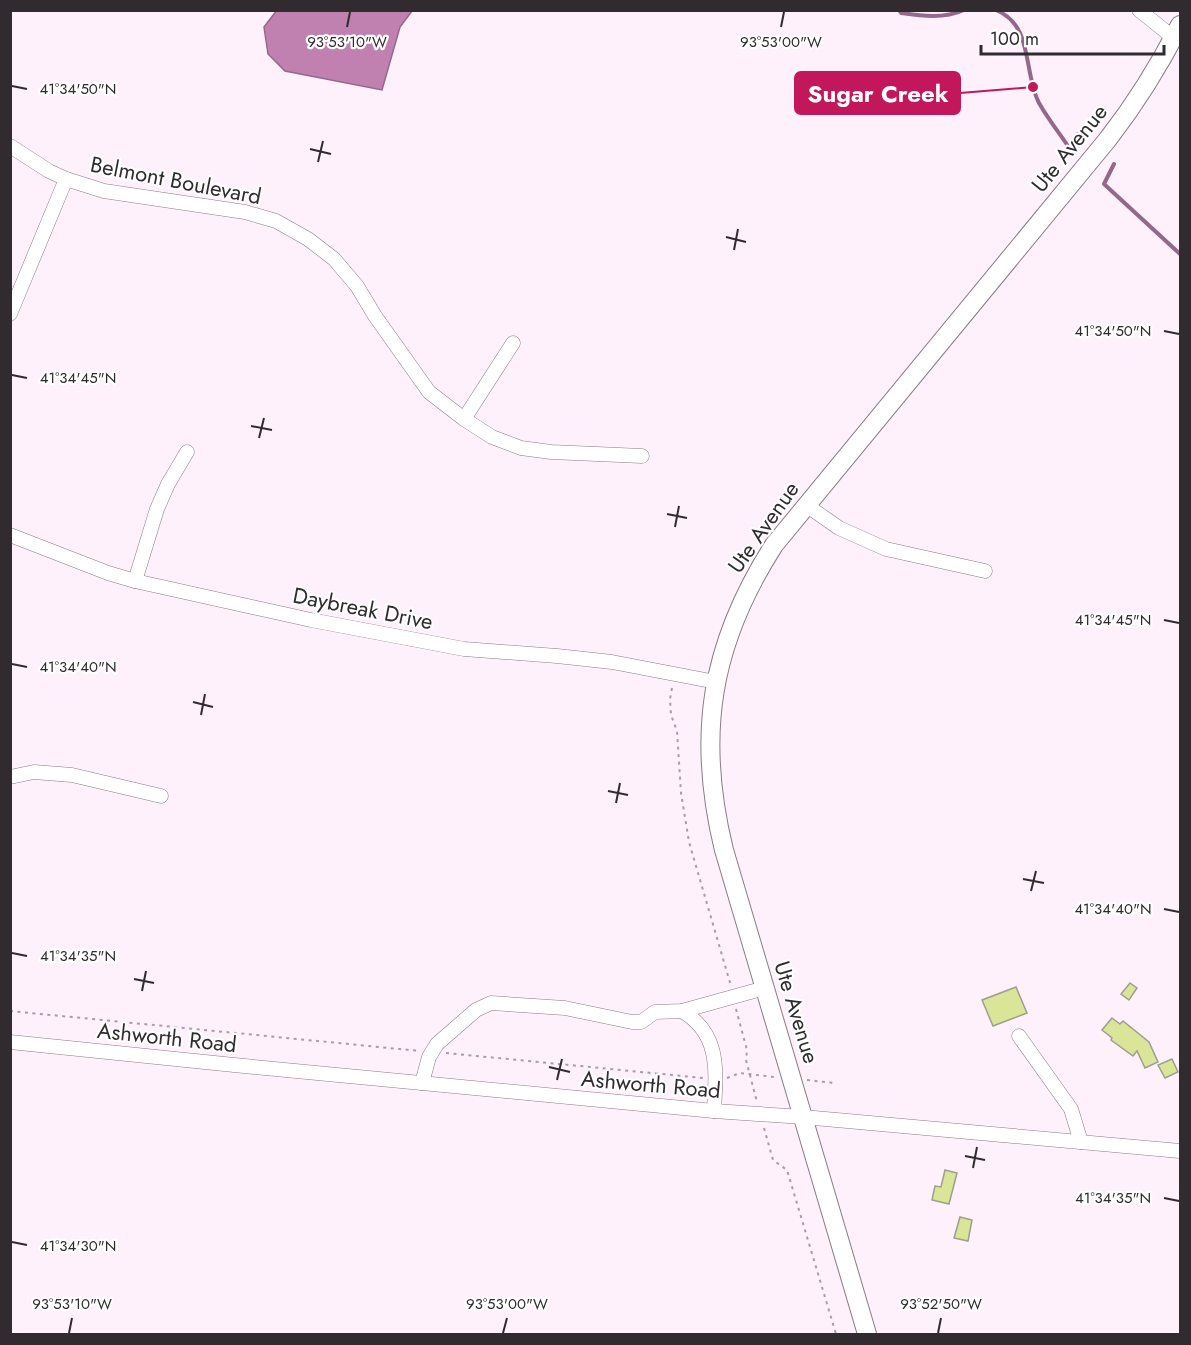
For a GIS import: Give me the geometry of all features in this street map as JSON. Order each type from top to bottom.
[{"type":"main road","name":"Ute Avenue","points":[[867,1335],[715,814],[709,758],[716,682],[725,646],[745,594],[774,545],[1108,139],[1139,98],[1177,32]]},
{"type":"street","points":[[1139,10],[1177,32]]},
{"type":"street","name":"Belmont Boulevard","points":[[10,146],[49,171],[104,191],[245,212],[276,221],[308,239],[334,259],[357,286],[375,316],[429,392],[492,437],[521,448],[551,452],[642,456]]},
{"type":"street","points":[[10,314],[66,179]]},
{"type":"street","points":[[464,419],[513,343]]},
{"type":"street","points":[[135,581],[157,509],[168,484],[187,452]]},
{"type":"street","points":[[806,505],[839,528],[886,549],[984,571]]},
{"type":"street","name":"Daybreak Drive","points":[[10,535],[108,573],[135,581],[311,620],[464,649],[612,662],[716,682]]},
{"type":"street","points":[[10,777],[34,772],[72,775],[161,796]]},
{"type":"street","points":[[422,1083],[429,1057],[437,1044],[476,1010],[491,1003],[565,1008],[622,1022],[641,1022],[655,1012],[682,1011],[765,988]]},
{"type":"street","points":[[682,1011],[699,1024],[712,1046],[715,1056],[714,1111]]},
{"type":"street","points":[[1019,1036],[1071,1109],[1081,1142]]},
{"type":"street","name":"Ashworth Road","points":[[10,1042],[714,1111],[1180,1151]]},
{"type":"shaded area","points":[[277,10],[412,11],[400,27],[382,90],[285,71],[268,54],[264,27]]},
{"type":"building","points":[[1130,983],[1137,988],[1129,1000],[1121,994]]},
{"type":"building","points":[[1016,987],[1027,1013],[993,1026],[982,1000]]},
{"type":"building","points":[[1112,1018],[1120,1024],[1123,1021],[1149,1042],[1158,1062],[1145,1068],[1137,1051],[1133,1056],[1111,1040],[1112,1038],[1102,1030]]},
{"type":"building","points":[[1172,1059],[1178,1072],[1165,1078],[1158,1065]]},
{"type":"building","points":[[945,1170],[957,1173],[949,1204],[932,1200],[935,1186],[941,1187]]},
{"type":"building","points":[[960,1217],[972,1220],[968,1241],[954,1238]]},
{"type":"waterway","points":[[899,10],[901,13],[933,16],[949,15],[964,10]]},
{"type":"waterway","points":[[996,10],[1008,17],[1022,38],[1034,91],[1039,103],[1070,149],[1078,134]]},
{"type":"waterway","points":[[1114,164],[1104,184],[1180,254]]},
{"type":"place","name":"Sugar Creek","points":[[1033,87]]}]
